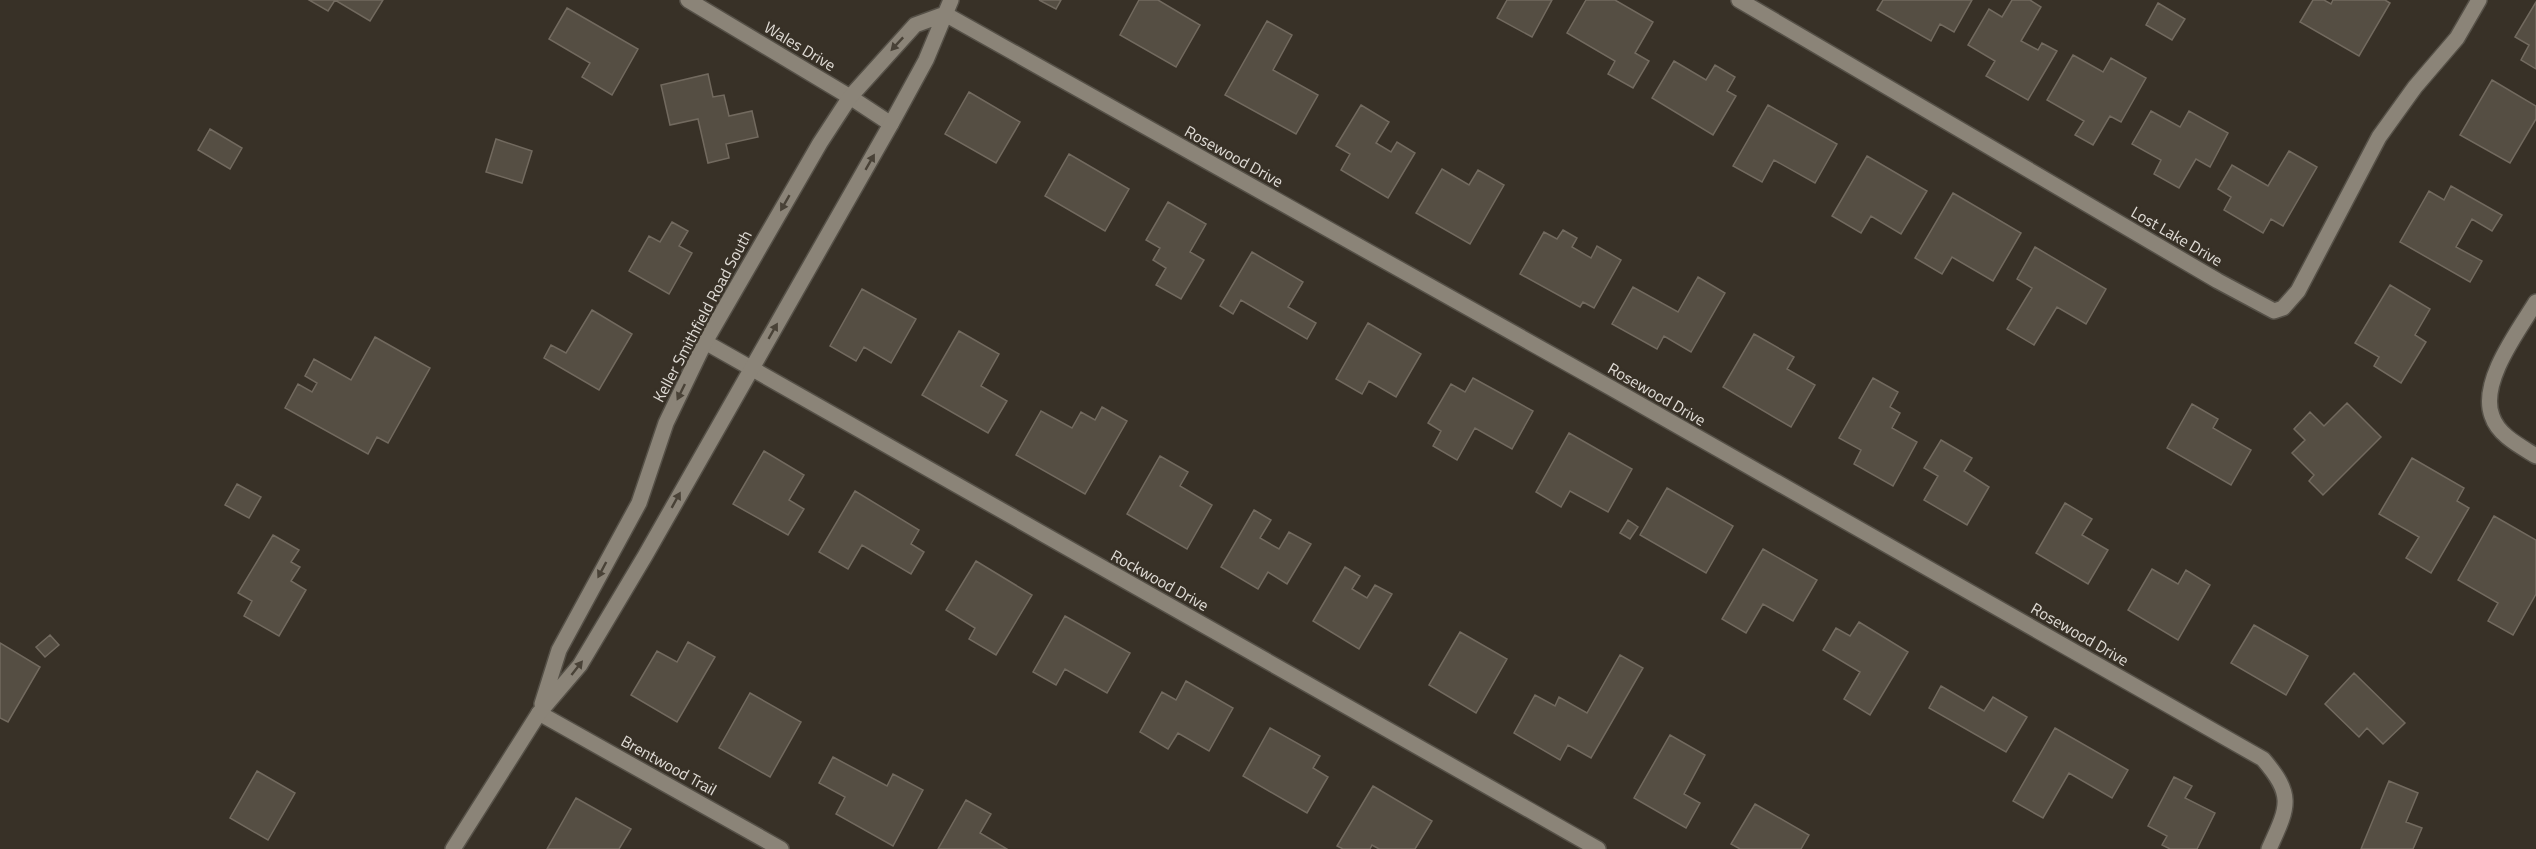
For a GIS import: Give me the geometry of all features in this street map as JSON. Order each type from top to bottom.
[{"type":"street","name":"Wales Drive","points":[[688,0],[891,124]]},
{"type":"street","name":"Lost Lake Drive","points":[[1738,0],[2218,281],[2274,311],[2283,309],[2298,291],[2379,137],[2415,87],[2457,38],[2479,0]]},
{"type":"street","name":"Keller Smithfield Road South","points":[[539,713],[559,650],[639,503],[666,423],[705,342],[820,143],[850,97],[915,25],[948,7]]},
{"type":"street","name":"Keller Smithfield Road South","points":[[453,849],[539,713],[580,665],[891,124],[926,60],[948,7]]},
{"type":"street","name":"Rosewood Drive","points":[[948,7],[2263,759],[2279,778],[2286,797],[2284,817],[2269,849]]},
{"type":"street","points":[[2536,302],[2495,372],[2489,399],[2492,417],[2504,434],[2536,456]]},
{"type":"street","name":"Rockwood Drive","points":[[705,342],[1598,849]]},
{"type":"street","name":"Brentwood Trail","points":[[539,713],[781,849]]},
{"type":"building","points":[[309,0],[335,0],[328,11]]},
{"type":"building","points":[[335,0],[383,0],[370,21]]},
{"type":"building","points":[[1039,0],[1061,0],[1056,9]]},
{"type":"building","points":[[1139,0],[1158,0],[1200,25],[1176,67],[1120,35]]},
{"type":"building","points":[[1507,0],[1552,0],[1532,37],[1497,18]]},
{"type":"building","points":[[1586,0],[1615,0],[1653,22],[1635,53],[1649,61],[1633,88],[1608,74],[1615,61],[1567,33]]},
{"type":"building","points":[[1883,0],[1972,0],[1954,32],[1940,24],[1931,41],[1877,10]]},
{"type":"building","points":[[2012,0],[2030,0],[2041,7],[2021,41],[2038,50],[2042,43],[2057,51],[2028,100],[1986,76],[1995,61],[1968,45],[1989,9],[2002,17]]},
{"type":"building","points":[[2313,0],[2324,0],[2331,4],[2333,0],[2385,0],[2390,3],[2359,56],[2300,22]]},
{"type":"building","points":[[2536,2],[2536,69],[2521,60],[2529,45],[2515,37]]},
{"type":"building","points":[[2158,3],[2185,19],[2172,40],[2146,25]]},
{"type":"building","points":[[567,8],[638,49],[612,95],[582,77],[590,63],[549,39]]},
{"type":"building","points":[[1267,21],[1292,35],[1273,70],[1318,95],[1296,134],[1225,95]]},
{"type":"building","points":[[2073,55],[2103,72],[2111,58],[2146,78],[2121,122],[2110,116],[2093,145],[2075,135],[2084,121],[2047,100]]},
{"type":"building","points":[[1674,61],[1706,80],[1715,65],[1735,77],[1727,91],[1736,96],[1713,135],[1652,98]]},
{"type":"building","points":[[708,74],[713,97],[724,95],[729,116],[752,111],[758,137],[726,144],[729,158],[708,163],[698,119],[670,125],[661,85]]},
{"type":"building","points":[[2492,80],[2536,106],[2536,119],[2510,163],[2460,135]]},
{"type":"building","points":[[969,92],[1020,122],[996,163],[945,134]]},
{"type":"building","points":[[1361,105],[1389,122],[1376,143],[1391,152],[1397,142],[1415,153],[1388,198],[1341,170],[1350,154],[1336,146]]},
{"type":"building","points":[[1768,105],[1837,144],[1815,183],[1774,160],[1762,182],[1733,166]]},
{"type":"building","points":[[2151,111],[2180,127],[2189,111],[2228,133],[2210,167],[2196,159],[2179,188],[2154,174],[2161,160],[2132,144]]},
{"type":"building","points":[[210,129],[242,148],[230,169],[198,150]]},
{"type":"building","points":[[496,139],[532,151],[522,183],[486,172]]},
{"type":"building","points":[[2289,151],[2317,167],[2283,226],[2271,219],[2263,233],[2224,210],[2231,197],[2218,189],[2232,165],[2268,186]]},
{"type":"building","points":[[1069,154],[1129,189],[1105,231],[1045,196]]},
{"type":"building","points":[[1867,156],[1927,191],[1901,234],[1871,216],[1861,233],[1832,216]]},
{"type":"building","points":[[1442,169],[1469,185],[1478,170],[1504,185],[1470,244],[1416,213]]},
{"type":"building","points":[[2451,186],[2502,215],[2492,231],[2472,219],[2456,247],[2482,261],[2470,282],[2400,242],[2429,191],[2444,200]]},
{"type":"building","points":[[1953,193],[2021,233],[1993,281],[1952,257],[1942,274],[1915,258]]},
{"type":"building","points":[[1168,202],[1206,224],[1190,252],[1204,260],[1181,299],[1156,285],[1166,268],[1153,260],[1160,248],[1146,240]]},
{"type":"building","points":[[672,222],[688,231],[679,246],[692,253],[669,294],[629,271],[649,236],[660,242]]},
{"type":"building","points":[[1563,230],[1577,238],[1572,247],[1591,258],[1597,246],[1621,260],[1594,308],[1583,302],[1580,307],[1520,274],[1544,232],[1557,239]]},
{"type":"building","points":[[2035,247],[2106,289],[2086,324],[2057,307],[2034,345],[2007,329],[2032,288],[2017,279]]},
{"type":"building","points":[[1252,252],[1303,282],[1288,307],[1316,323],[1307,339],[1241,300],[1233,314],[1220,306]]},
{"type":"building","points":[[1698,277],[1725,293],[1691,352],[1664,336],[1657,349],[1612,324],[1633,287],[1678,312]]},
{"type":"building","points":[[2390,285],[2430,309],[2415,335],[2426,342],[2401,383],[2374,366],[2379,357],[2355,343]]},
{"type":"building","points":[[862,289],[916,319],[891,363],[864,347],[856,361],[830,346]]},
{"type":"building","points":[[592,310],[632,334],[599,390],[544,358],[551,345],[566,353]]},
{"type":"building","points":[[1368,323],[1421,354],[1396,397],[1369,381],[1362,394],[1336,379]]},
{"type":"building","points":[[959,331],[999,354],[981,386],[1007,401],[988,433],[922,395]]},
{"type":"building","points":[[1754,334],[1794,357],[1787,369],[1815,385],[1791,427],[1723,387]]},
{"type":"building","points":[[375,337],[430,368],[388,443],[377,437],[368,454],[285,408],[298,384],[312,392],[317,383],[305,376],[314,359],[351,380]]},
{"type":"building","points":[[1473,378],[1533,411],[1512,449],[1475,428],[1457,460],[1433,446],[1441,431],[1428,423],[1451,384],[1465,392]]},
{"type":"building","points":[[1873,378],[1898,392],[1890,407],[1900,413],[1892,428],[1917,442],[1893,486],[1854,464],[1861,450],[1839,438]]},
{"type":"building","points":[[2347,403],[2381,437],[2323,495],[2309,481],[2314,475],[2292,453],[2305,440],[2294,429],[2310,412],[2324,426]]},
{"type":"building","points":[[2192,404],[2218,419],[2213,428],[2251,450],[2231,485],[2167,448]]},
{"type":"building","points":[[1102,407],[1127,421],[1085,494],[1016,455],[1041,411],[1072,428],[1081,412],[1095,420]]},
{"type":"building","points":[[1569,433],[1632,469],[1608,512],[1570,491],[1561,507],[1536,492]]},
{"type":"building","points":[[1941,440],[1972,458],[1964,471],[1989,487],[1967,525],[1924,500],[1938,476],[1924,468]]},
{"type":"building","points":[[764,451],[804,475],[789,500],[804,509],[788,535],[733,504]]},
{"type":"building","points":[[1160,456],[1188,472],[1180,486],[1212,505],[1187,549],[1127,514]]},
{"type":"building","points":[[2412,458],[2464,488],[2457,501],[2469,508],[2431,573],[2406,558],[2419,537],[2379,514]]},
{"type":"building","points":[[237,484],[261,497],[249,518],[225,505]]},
{"type":"building","points":[[1667,488],[1733,526],[1706,573],[1640,535]]},
{"type":"building","points":[[855,491],[919,530],[911,544],[924,552],[911,574],[862,545],[848,569],[819,552]]},
{"type":"building","points":[[2065,503],[2092,519],[2082,535],[2108,550],[2088,584],[2036,553]]},
{"type":"building","points":[[1254,510],[1271,520],[1260,538],[1279,549],[1289,532],[1311,544],[1287,584],[1268,572],[1258,589],[1221,567]]},
{"type":"building","points":[[2494,516],[2536,540],[2536,594],[2513,635],[2488,621],[2498,603],[2458,580]]},
{"type":"building","points":[[1628,520],[1638,527],[1630,539],[1620,533]]},
{"type":"building","points":[[273,535],[299,550],[291,562],[300,567],[291,581],[306,590],[279,636],[244,616],[252,601],[238,593]]},
{"type":"building","points":[[1763,549],[1817,580],[1793,621],[1763,604],[1746,633],[1722,619]]},
{"type":"building","points":[[976,561],[1032,595],[996,655],[969,639],[975,628],[946,610]]},
{"type":"building","points":[[1345,567],[1360,576],[1352,589],[1367,598],[1375,585],[1392,594],[1359,649],[1313,621]]},
{"type":"building","points":[[2152,569],[2178,584],[2186,570],[2210,585],[2178,640],[2128,610]]},
{"type":"building","points":[[1065,616],[1130,653],[1107,693],[1065,669],[1056,685],[1033,672]]},
{"type":"building","points":[[1859,622],[1908,652],[1870,715],[1844,699],[1860,672],[1823,650],[1836,628],[1850,636]]},
{"type":"building","points":[[2254,625],[2308,656],[2286,695],[2231,663]]},
{"type":"building","points":[[1460,632],[1507,659],[1476,713],[1429,685]]},
{"type":"building","points":[[50,635],[59,645],[45,657],[36,647]]},
{"type":"building","points":[[688,642],[715,657],[677,722],[631,695],[657,651],[677,662]]},
{"type":"building","points":[[0,643],[40,667],[8,722],[0,718]]},
{"type":"building","points":[[1620,655],[1643,668],[1591,758],[1568,745],[1560,760],[1514,733],[1535,695],[1555,706],[1559,697],[1587,713]]},
{"type":"building","points":[[2354,673],[2405,723],[2383,744],[2367,728],[2359,737],[2325,704]]},
{"type":"building","points":[[1186,681],[1233,708],[1209,751],[1178,733],[1168,749],[1140,732],[1162,692],[1176,700]]},
{"type":"building","points":[[1941,686],[1984,711],[1993,697],[2027,717],[2006,752],[1929,708]]},
{"type":"building","points":[[750,693],[801,722],[770,777],[719,748]]},
{"type":"building","points":[[1270,728],[1320,756],[1313,768],[1328,777],[1307,813],[1243,776]]},
{"type":"building","points":[[2055,728],[2128,770],[2112,798],[2069,773],[2043,818],[2013,801]]},
{"type":"building","points":[[1670,735],[1705,755],[1684,794],[1700,803],[1686,828],[1634,798]]},
{"type":"building","points":[[833,757],[887,786],[893,774],[923,790],[893,846],[836,814],[845,797],[819,783]]},
{"type":"building","points":[[257,771],[295,793],[268,840],[230,818]]},
{"type":"building","points":[[2174,777],[2192,786],[2185,798],[2215,813],[2197,849],[2170,849],[2162,845],[2167,836],[2148,826]]},
{"type":"building","points":[[2389,781],[2418,793],[2406,822],[2422,828],[2413,849],[2361,849]]},
{"type":"building","points":[[1373,786],[1432,821],[1415,849],[1379,849],[1372,845],[1370,849],[1343,849],[1337,846]]},
{"type":"building","points":[[576,798],[631,829],[619,849],[547,849]]},
{"type":"building","points":[[966,800],[991,814],[980,833],[1007,849],[938,849]]},
{"type":"building","points":[[1755,804],[1809,835],[1801,849],[1740,849],[1731,844]]}]
